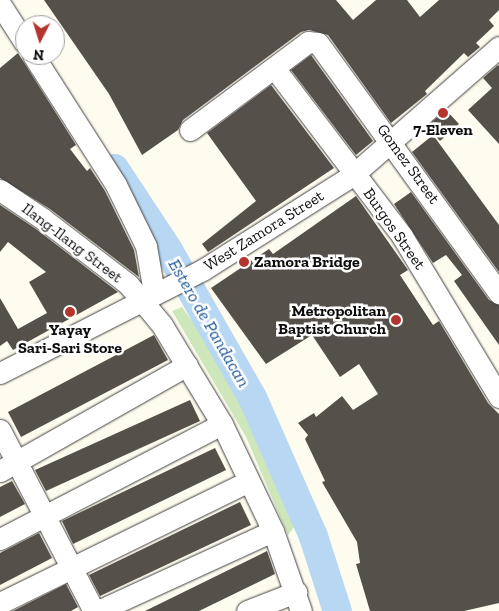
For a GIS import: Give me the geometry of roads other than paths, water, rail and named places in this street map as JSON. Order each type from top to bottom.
[{"type":"street","points":[[0,4],[15,27]]},
{"type":"street","name":"Gomez Street","points":[[274,70],[311,41],[318,43],[499,293]]},
{"type":"street","name":"West Zamora Street","points":[[0,373],[199,271],[354,174],[392,143],[499,46]]},
{"type":"street","points":[[39,65],[116,186],[146,246],[152,294]]},
{"type":"street","points":[[190,130],[274,70]]},
{"type":"street","name":"Burgos Street","points":[[274,70],[402,236],[499,398]]},
{"type":"street","name":"Ilang-Ilang Street","points":[[0,190],[115,274],[152,294],[162,325],[222,424],[273,531],[299,602]]},
{"type":"street","points":[[9,466],[186,365]]},
{"type":"street","points":[[0,539],[222,424]]},
{"type":"street","points":[[0,430],[9,466],[46,515],[96,611],[129,604],[273,531]]},
{"type":"street","points":[[0,603],[249,481]]},
{"type":"street","points":[[247,611],[299,602]]},
{"type":"waterway","name":"Estero de Pandacan","points":[[114,168],[168,250],[252,397],[313,536],[337,611]]},
{"type":"place","name":"7-Eleven","points":[[443,113]]},
{"type":"place","name":"Zamora Bridge","points":[[244,262]]},
{"type":"place","name":"Yayay Sari-Sari Store","points":[[70,312]]},
{"type":"place","name":"Metropolitan Baptist Church","points":[[396,320]]}]
